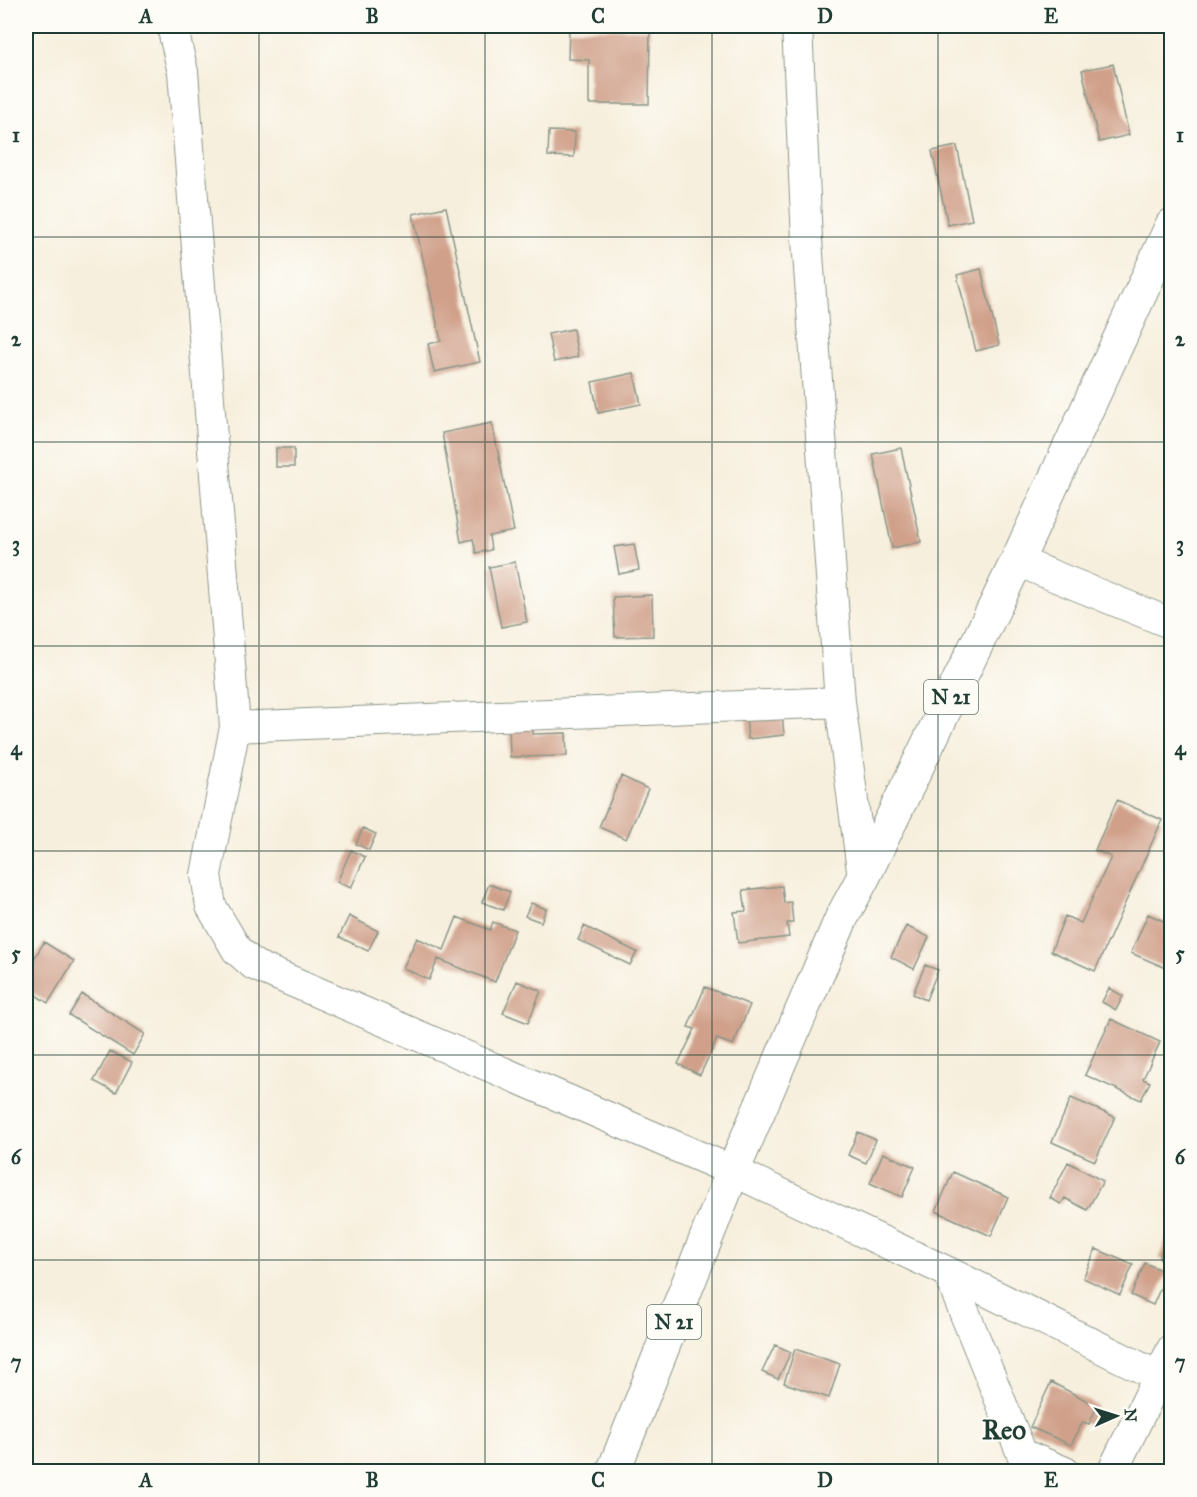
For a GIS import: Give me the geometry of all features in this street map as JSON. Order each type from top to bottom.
[{"type":"main road","name":"N 21","points":[[613,1472],[733,1171],[842,917],[1017,561],[1172,225]]},
{"type":"street","points":[[172,26],[183,72],[236,727],[206,875],[211,906],[237,950],[254,965],[733,1171],[948,1272],[1165,1380]]},
{"type":"street","points":[[797,26],[807,240],[840,702],[863,878]]},
{"type":"street","points":[[1017,561],[1172,624]]},
{"type":"street","points":[[236,727],[840,702]]},
{"type":"street","points":[[948,1272],[1022,1454],[1065,1472]]},
{"type":"street","points":[[1112,1472],[1165,1380],[1172,1349]]},
{"type":"building","points":[[569,29],[650,29],[649,104],[589,104],[589,60],[568,59]]},
{"type":"building","points":[[1113,64],[1129,135],[1099,142],[1082,70]]},
{"type":"building","points":[[549,131],[575,132],[574,157],[548,156]]},
{"type":"building","points":[[957,146],[972,220],[948,225],[932,151]]},
{"type":"building","points":[[446,207],[480,362],[434,372],[428,344],[441,341],[413,214]]},
{"type":"building","points":[[981,269],[999,345],[976,351],[957,275]]},
{"type":"building","points":[[573,329],[578,357],[554,362],[548,334]]},
{"type":"building","points":[[634,373],[641,404],[598,413],[592,382]]},
{"type":"building","points":[[492,423],[514,531],[489,536],[491,550],[476,553],[473,539],[461,542],[442,433]]},
{"type":"building","points":[[276,448],[294,448],[294,467],[276,467]]},
{"type":"building","points":[[901,448],[921,542],[892,548],[873,454]]},
{"type":"building","points":[[634,544],[639,570],[619,574],[614,547]]},
{"type":"building","points":[[515,562],[527,622],[501,627],[489,567]]},
{"type":"building","points":[[652,595],[653,636],[615,637],[613,597]]},
{"type":"building","points":[[782,714],[784,735],[748,739],[746,717]]},
{"type":"building","points":[[533,722],[533,734],[566,733],[567,756],[510,757],[509,723]]},
{"type":"building","points":[[621,776],[648,789],[626,839],[599,827]]},
{"type":"building","points":[[1117,800],[1162,820],[1095,971],[1051,951],[1065,916],[1081,923],[1111,857],[1095,850]]},
{"type":"building","points":[[363,828],[376,834],[369,850],[356,844]]},
{"type":"building","points":[[351,850],[365,857],[351,888],[337,882]]},
{"type":"building","points":[[489,884],[510,892],[503,910],[482,902]]},
{"type":"building","points":[[782,886],[784,903],[791,902],[793,923],[787,923],[789,937],[738,943],[734,912],[746,911],[743,890]]},
{"type":"building","points":[[531,903],[546,909],[541,922],[525,916]]},
{"type":"building","points":[[1148,914],[1172,925],[1172,956],[1166,968],[1131,953]]},
{"type":"building","points":[[349,916],[378,931],[368,951],[339,937]]},
{"type":"building","points":[[457,917],[490,930],[493,922],[515,930],[495,982],[438,959],[429,980],[403,968],[417,938],[444,950]]},
{"type":"building","points":[[584,926],[637,952],[630,965],[578,940]]},
{"type":"building","points":[[906,926],[929,937],[914,969],[891,957]]},
{"type":"building","points":[[44,942],[74,961],[48,1003],[26,989],[26,972]]},
{"type":"building","points":[[925,965],[938,970],[926,1000],[913,994]]},
{"type":"building","points":[[517,981],[541,991],[528,1023],[503,1013]]},
{"type":"building","points":[[705,987],[750,1005],[733,1045],[717,1039],[700,1075],[678,1064],[695,1029],[688,1027]]},
{"type":"building","points":[[1109,988],[1123,996],[1116,1010],[1102,1002]]},
{"type":"building","points":[[82,994],[145,1034],[133,1055],[69,1015]]},
{"type":"building","points":[[1111,1019],[1160,1042],[1143,1079],[1150,1082],[1141,1100],[1085,1075]]},
{"type":"building","points":[[110,1051],[132,1062],[116,1093],[94,1081]]},
{"type":"building","points":[[1071,1098],[1115,1117],[1095,1161],[1052,1142]]},
{"type":"building","points":[[858,1132],[876,1140],[866,1163],[848,1155]]},
{"type":"building","points":[[883,1153],[915,1167],[902,1197],[870,1183]]},
{"type":"building","points":[[1068,1162],[1103,1181],[1087,1210],[1065,1198],[1061,1204],[1050,1198]]},
{"type":"building","points":[[953,1172],[1008,1197],[991,1236],[936,1211]]},
{"type":"building","points":[[1172,1226],[1172,1263],[1159,1258]]},
{"type":"building","points":[[1096,1249],[1133,1265],[1120,1295],[1083,1278]]},
{"type":"building","points":[[1145,1263],[1167,1273],[1153,1305],[1131,1295]]},
{"type":"building","points":[[775,1345],[791,1352],[778,1379],[762,1372]]},
{"type":"building","points":[[795,1349],[840,1364],[829,1398],[784,1383]]},
{"type":"building","points":[[1051,1382],[1097,1406],[1089,1424],[1083,1422],[1071,1445],[1030,1427]]},
{"type":"district","name":"Reo","points":[[1004,1430]]}]
